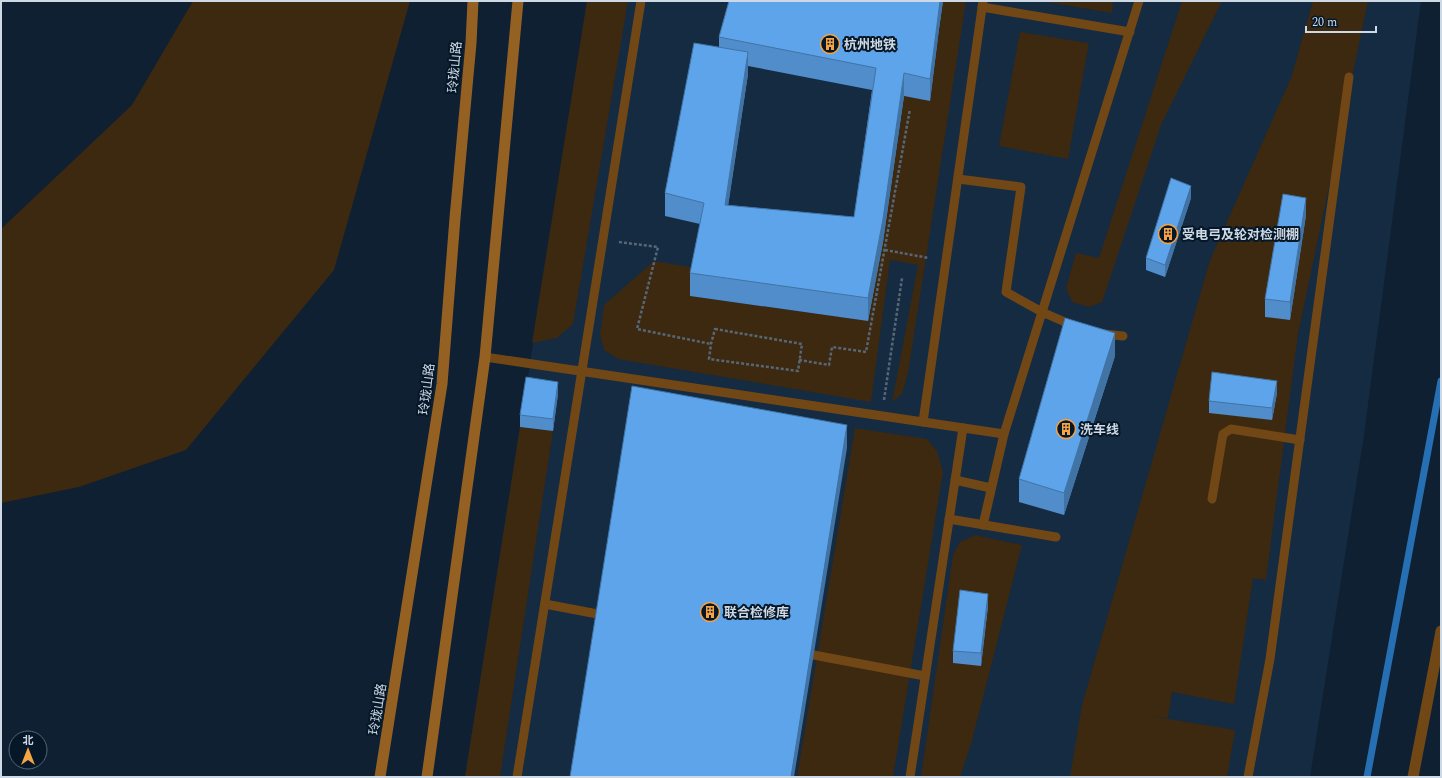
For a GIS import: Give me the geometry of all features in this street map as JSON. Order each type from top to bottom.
[{"type":"main road","name":"玲珑山路","points":[[380,777],[442,384],[471,42],[473,1]]},
{"type":"main road","points":[[427,777],[485,357],[518,1]]},
{"type":"street","points":[[1413,777],[1441,631]]},
{"type":"lane","points":[[517,777],[641,1]]},
{"type":"lane","points":[[983,525],[1004,434],[1139,1]]},
{"type":"lane","points":[[923,422],[982,4],[1130,32]]},
{"type":"lane","points":[[1248,777],[1270,659],[1349,77]]},
{"type":"lane","points":[[958,179],[1021,187],[1006,292],[1042,312],[1080,329]]},
{"type":"lane","points":[[1093,332],[1122,336]]},
{"type":"lane","points":[[485,357],[1004,434]]},
{"type":"lane","points":[[910,777],[963,428]]},
{"type":"lane","points":[[1212,499],[1223,434],[1231,429],[1300,440]]},
{"type":"lane","points":[[955,480],[991,488]]},
{"type":"lane","points":[[949,519],[1056,537]]},
{"type":"lane","points":[[544,604],[614,617]]},
{"type":"lane","points":[[793,651],[925,676]]},
{"type":"path","points":[[799,360],[829,366],[832,347],[866,352],[910,109]]},
{"type":"path","points":[[602,240],[658,247],[637,329],[711,344]]},
{"type":"path","points":[[885,250],[946,262]]},
{"type":"path","points":[[882,416],[902,278]]},
{"type":"path","points":[[715,329],[802,344],[798,371],[709,359],[711,344],[715,329]]},
{"type":"shaded area","points":[[193,1],[410,1],[334,270],[186,450],[79,487],[1,503],[1,229],[132,105]]},
{"type":"shaded area","points":[[587,1],[1421,1],[1364,435],[1310,777],[465,777]]},
{"type":"shaded area","points":[[587,1],[628,1],[573,324],[557,338],[532,343]]},
{"type":"shaded area","points":[[943,1],[966,1],[908,373],[902,394],[892,402],[918,265],[890,260],[871,402],[618,359],[604,350],[600,335],[604,305],[654,261],[696,268],[690,296],[868,321],[883,242],[904,96],[930,101]]},
{"type":"shaded area","points":[[1041,1],[1113,1],[1112,13]]},
{"type":"shaded area","points":[[1182,1],[1222,1],[1161,125],[1102,302],[1089,307],[1072,302],[1066,288],[1076,253],[1099,258]]},
{"type":"shaded area","points":[[1313,1],[1368,1],[1298,334],[1266,580],[1253,578],[1234,704],[1172,692],[1168,718],[1151,716],[1235,730],[1227,777],[1070,777],[1082,705],[1210,260],[1291,78]]},
{"type":"shaded area","points":[[1020,32],[1089,43],[1068,159],[999,146]]},
{"type":"shaded area","points":[[520,427],[553,431],[500,777],[465,777]]},
{"type":"shaded area","points":[[855,428],[927,439],[937,451],[943,472],[893,777],[797,777]]},
{"type":"shaded area","points":[[975,535],[1022,545],[971,744],[960,777],[921,777],[953,555],[960,542]]},
{"type":"building","points":[[729,1],[940,1],[930,79],[904,73],[883,219],[868,298],[690,273],[704,203],[665,193],[694,43],[748,52],[725,205],[854,217],[876,68],[719,37]]},
{"type":"building","name":"受电弓及轮对检测棚","points":[[1171,178],[1191,186],[1165,265],[1146,258]]},
{"type":"building","points":[[1283,194],[1306,198],[1290,302],[1265,299]]},
{"type":"building","name":"洗车线","points":[[1065,318],[1115,333],[1064,493],[1019,479]]},
{"type":"building","points":[[1212,372],[1277,381],[1272,408],[1209,401]]},
{"type":"building","points":[[526,377],[558,382],[553,419],[520,415]]},
{"type":"building","name":"联合检修库","points":[[632,386],[847,425],[791,777],[570,777]]},
{"type":"building","points":[[960,590],[988,594],[981,653],[953,651]]},
{"type":"waterway","points":[[1367,777],[1441,381]]},
{"type":"place","name":"杭州地铁","points":[[830,44]]},
{"type":"place","name":"受电弓及轮对检测棚","points":[[1168,234]]},
{"type":"place","name":"洗车线","points":[[1066,429]]},
{"type":"place","name":"联合检修库","points":[[710,612]]}]
